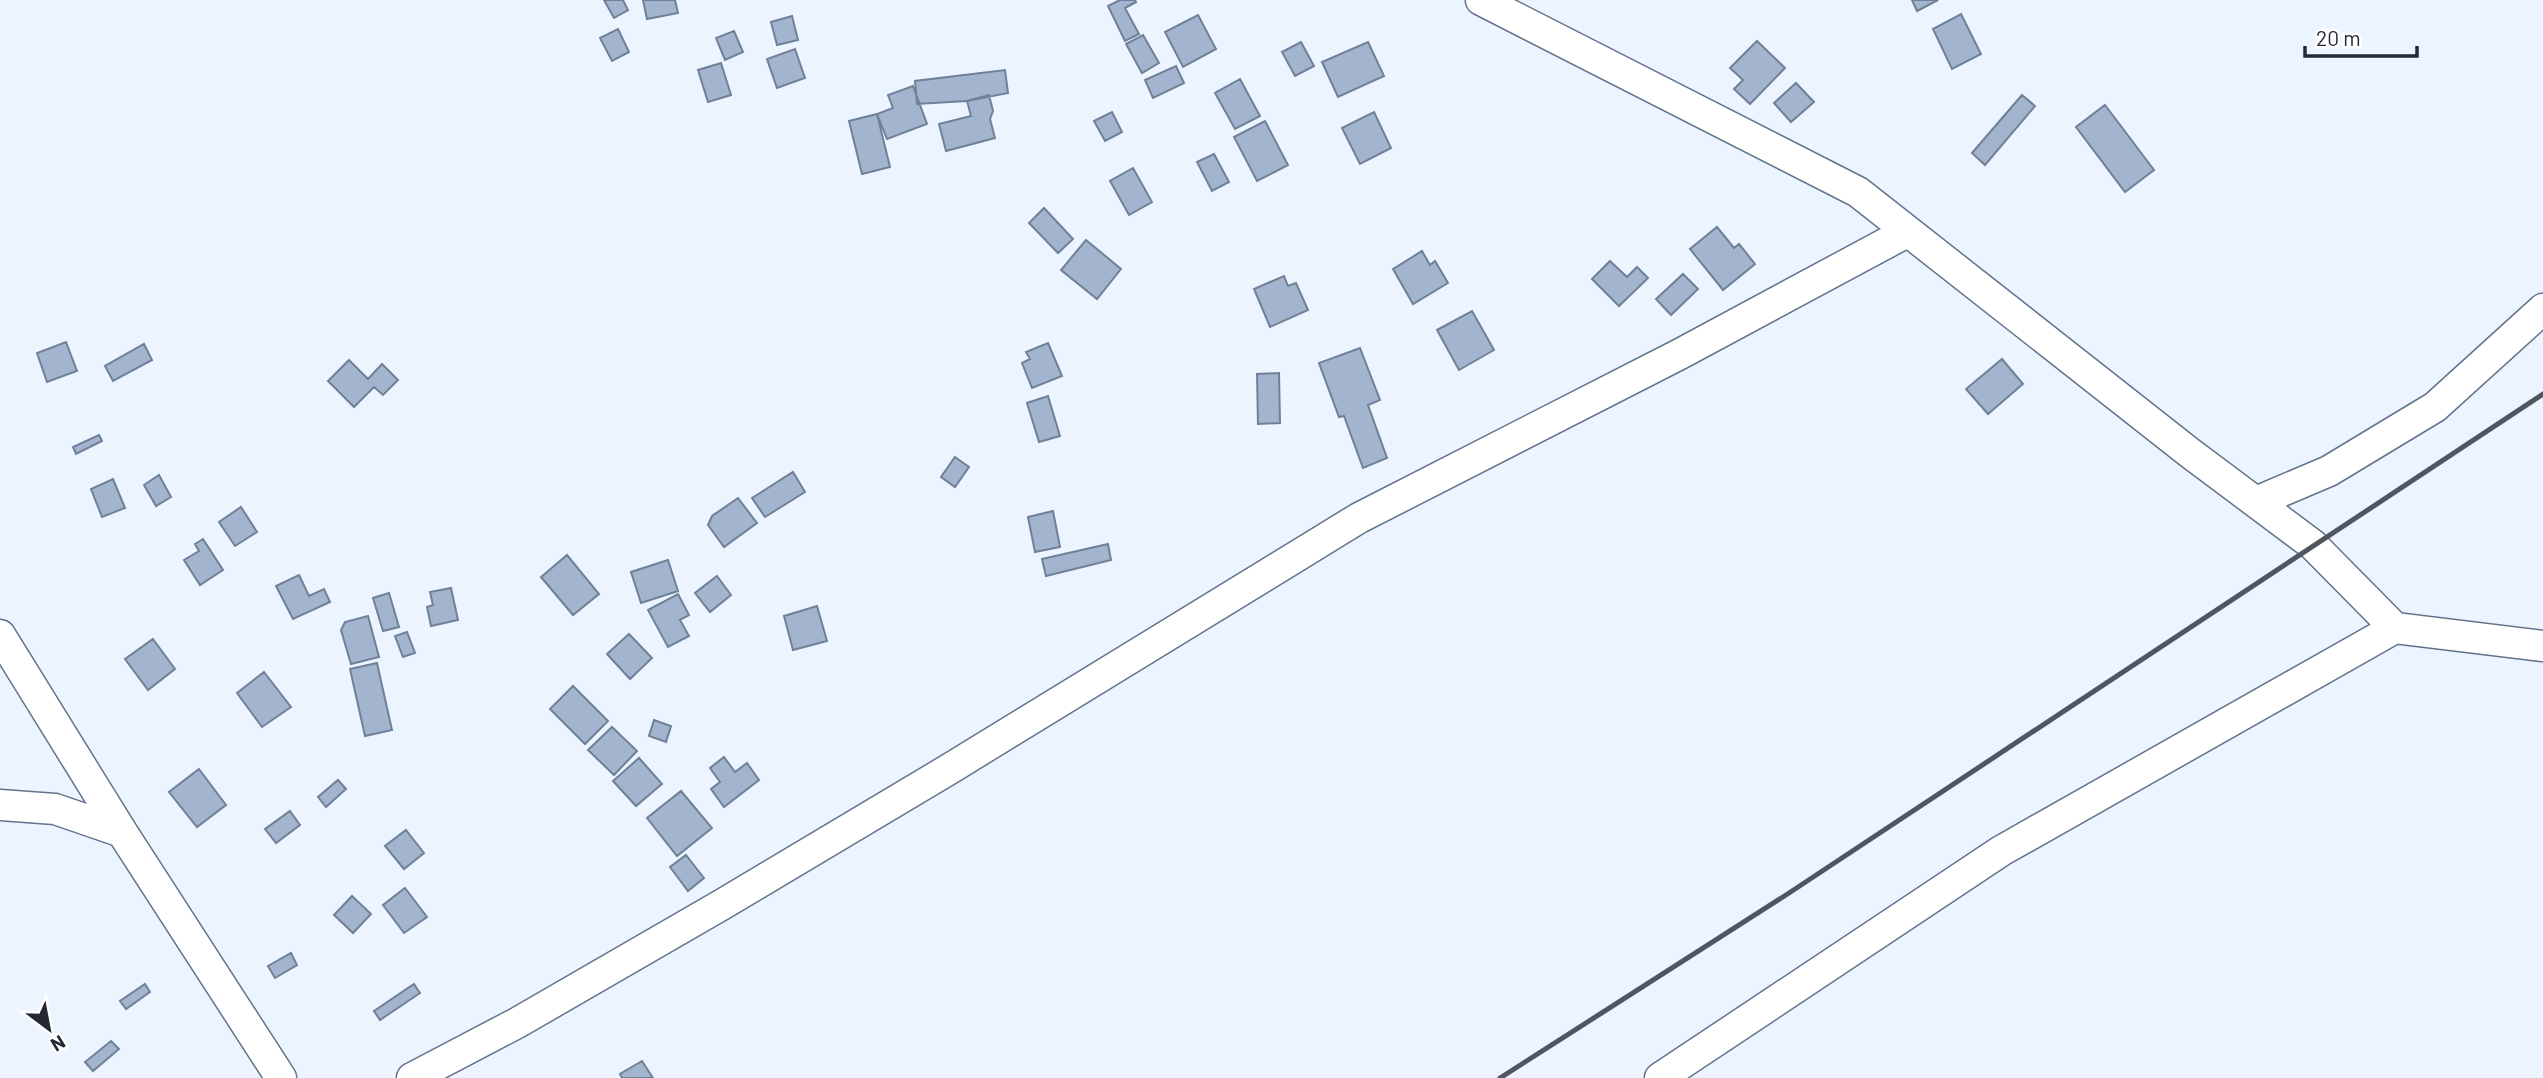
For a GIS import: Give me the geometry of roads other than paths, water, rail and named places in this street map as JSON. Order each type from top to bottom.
[{"type":"street","points":[[1481,0],[1858,192],[2313,545],[2395,628]]},
{"type":"street","points":[[412,1078],[517,1023],[723,904],[1359,518],[1680,354],[1908,232]]},
{"type":"street","points":[[2256,502],[2329,471],[2435,407],[2543,309]]},
{"type":"street","points":[[1660,1078],[2001,851],[2395,628],[2543,646]]},
{"type":"street","points":[[0,635],[122,832],[281,1078]]},
{"type":"street","points":[[0,805],[55,809],[122,832]]},
{"type":"railway","points":[[1500,1078],[1786,895],[2543,394]]}]
